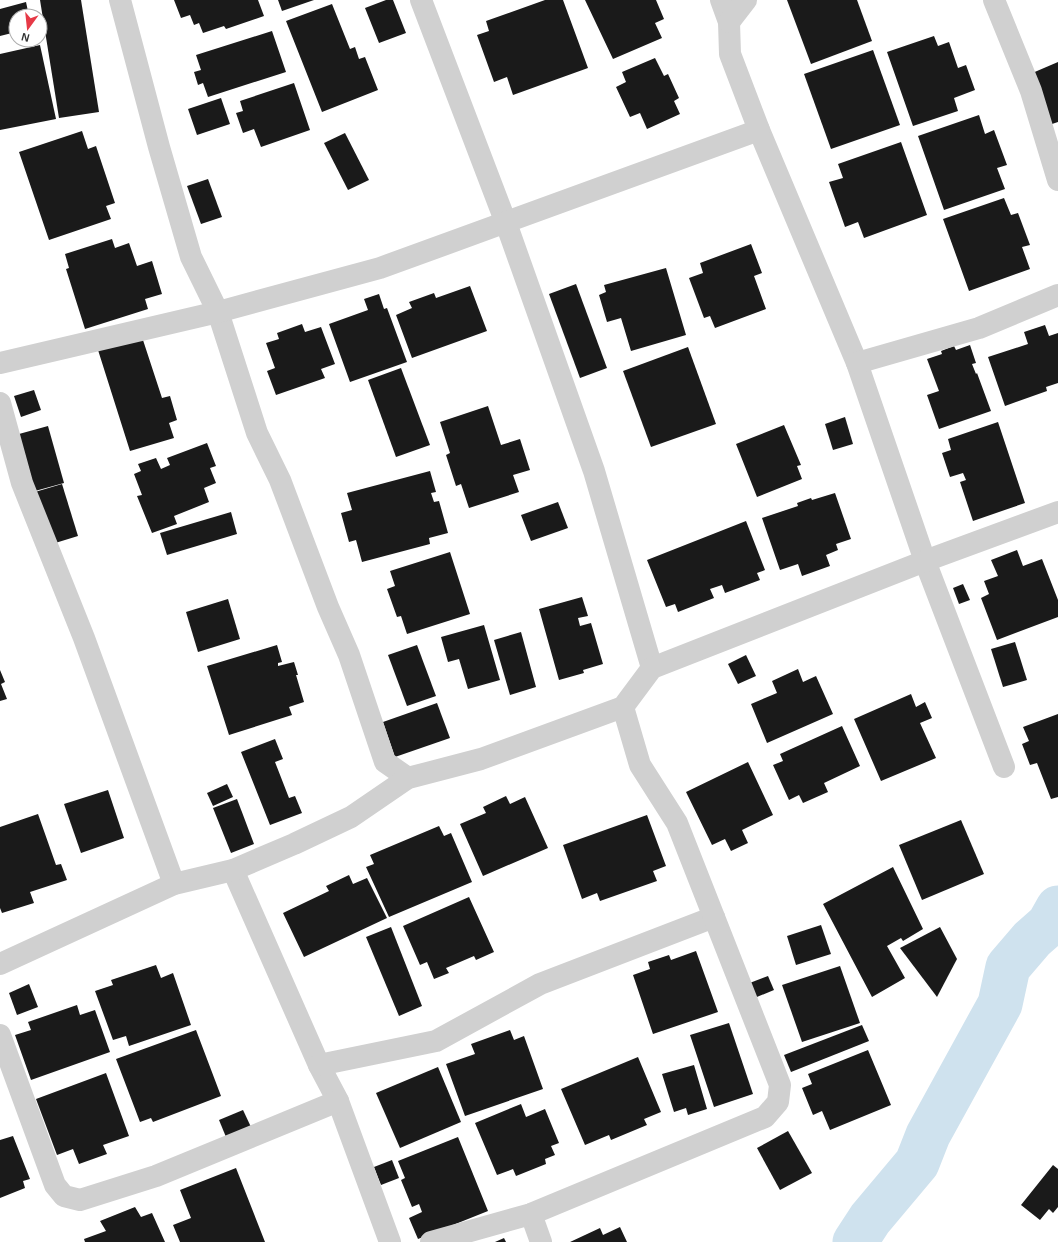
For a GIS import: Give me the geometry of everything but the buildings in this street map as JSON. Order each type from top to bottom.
[{"type":"street","points":[[120,0],[159,147],[191,257],[218,312],[258,433],[280,480],[326,600],[349,655],[385,762],[408,778]]},
{"type":"street","points":[[421,0],[506,223],[594,471],[652,668]]},
{"type":"street","points":[[721,0],[729,22],[730,54],[759,130],[858,363],[925,561],[1004,767]]},
{"type":"street","points":[[729,22],[746,0]]},
{"type":"street","points":[[994,0],[1030,91],[1058,180]]},
{"type":"street","points":[[0,363],[218,312],[380,268],[759,130]]},
{"type":"street","points":[[858,363],[979,328],[1058,295]]},
{"type":"street","points":[[0,403],[22,483],[84,638],[174,884]]},
{"type":"street","points":[[0,964],[174,884],[233,870],[351,817],[408,778],[480,759],[623,707],[652,668],[925,561],[1058,512]]},
{"type":"street","points":[[431,1242],[531,1214],[765,1117],[778,1102],[780,1085],[677,823],[640,765],[623,707]]},
{"type":"street","points":[[233,870],[319,1065],[338,1101],[390,1242]]},
{"type":"street","points":[[319,1065],[436,1041],[540,984],[714,917]]},
{"type":"street","points":[[0,1035],[55,1185],[64,1196],[80,1200],[156,1176],[338,1101]]},
{"type":"street","points":[[531,1214],[541,1242]]},
{"type":"waterway","points":[[855,1242],[870,1219],[917,1163],[928,1135],[1000,1004],[1008,967],[1032,939],[1049,924],[1058,908]]}]
